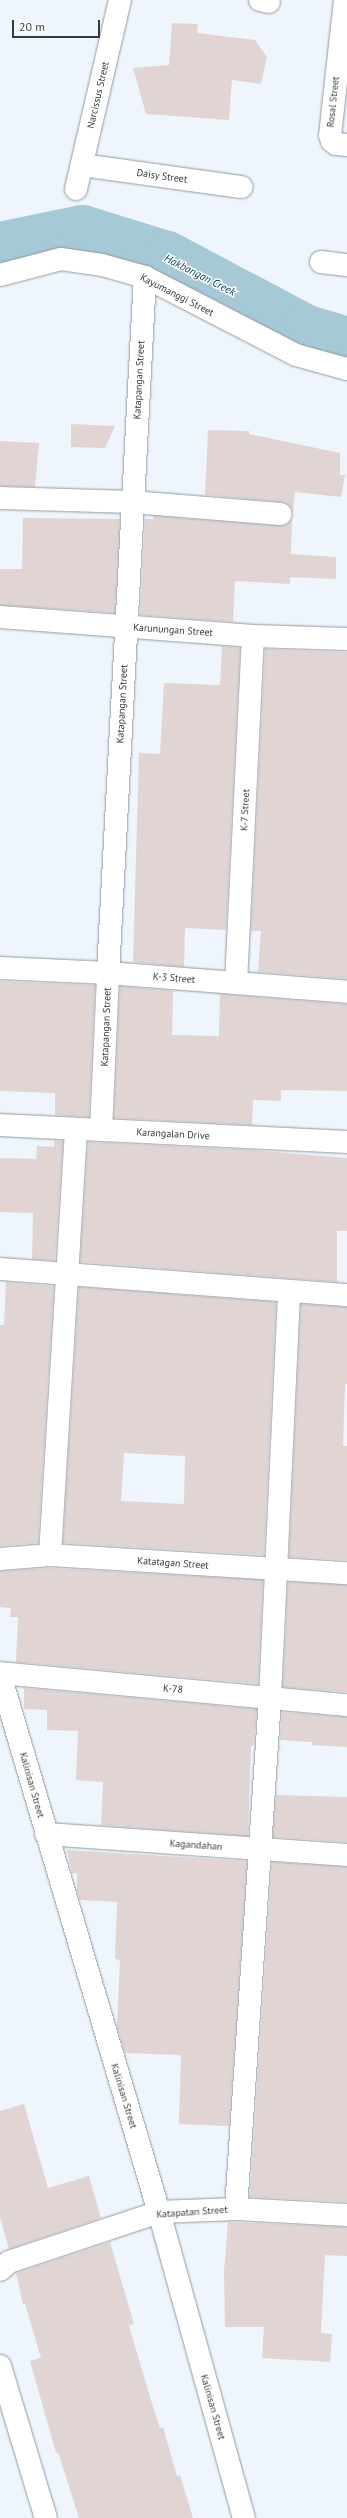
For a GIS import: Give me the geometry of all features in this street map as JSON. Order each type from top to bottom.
[{"type":"street","name":"Narcissus Street","points":[[76,189],[120,0]]},
{"type":"street","name":"Rosal Street","points":[[345,0],[330,135],[332,141],[336,144],[347,145]]},
{"type":"street","name":"Daisy Street","points":[[82,165],[241,186]]},
{"type":"street","name":"Kayumanggi Street","points":[[0,275],[61,260],[102,265],[145,278],[296,355],[347,369]]},
{"type":"street","points":[[321,262],[347,265]]},
{"type":"street","name":"Katapangan Street","points":[[102,1130],[108,973],[145,278]]},
{"type":"street","points":[[0,498],[132,502],[280,514]]},
{"type":"street","name":"Karunungan Street","points":[[0,617],[253,636],[347,639]]},
{"type":"street","name":"K-7 Street","points":[[236,983],[253,636]]},
{"type":"street","name":"K-3 Street","points":[[0,968],[108,973],[347,992]]},
{"type":"street","name":"Karangalan Drive","points":[[0,1125],[347,1142]]},
{"type":"street","points":[[50,1555],[69,1274],[76,1129]]},
{"type":"street","points":[[0,1269],[289,1292],[347,1295]]},
{"type":"street","points":[[236,2209],[270,1698],[289,1292]]},
{"type":"street","name":"Katatagan Street","points":[[0,1559],[50,1555],[347,1573]]},
{"type":"street","name":"K-78","points":[[0,1674],[347,1705]]},
{"type":"street","name":"Kalinisan Street","points":[[0,1674],[46,1834],[159,2212],[244,2518]]},
{"type":"street","name":"Kagandahan","points":[[46,1834],[347,1855]]},
{"type":"street","name":"Katapatan Street","points":[[0,2270],[9,2262],[159,2212],[236,2209],[347,2215]]},
{"type":"street","points":[[0,2366],[46,2518]]},
{"type":"building","points":[[172,23],[198,24],[197,33],[255,40],[267,57],[261,84],[232,80],[229,120],[146,114],[133,68],[169,65]]},
{"type":"building","points":[[71,424],[115,426],[105,448],[71,447]]},
{"type":"building","points":[[208,430],[249,431],[249,434],[340,453],[340,475],[345,475],[341,497],[295,492],[293,511],[288,504],[282,502],[205,495]]},
{"type":"building","points":[[0,441],[39,443],[35,487],[0,486]]},
{"type":"building","points":[[153,516],[280,526],[287,525],[292,519],[291,554],[336,557],[336,579],[290,577],[290,584],[235,581],[233,622],[140,615],[145,519],[153,519]]},
{"type":"building","points":[[23,518],[120,519],[115,613],[0,605],[0,569],[22,569]]},
{"type":"building","points":[[222,646],[240,648],[226,930],[185,928],[184,967],[133,962],[139,753],[160,754],[164,683],[220,685]]},
{"type":"building","points":[[265,649],[347,652],[347,979],[258,972],[261,931],[251,931]]},
{"type":"building","points":[[0,981],[95,985],[89,1117],[55,1115],[55,1093],[0,1091]]},
{"type":"building","points":[[120,986],[173,991],[172,1035],[219,1036],[220,994],[347,1004],[347,1091],[281,1090],[281,1101],[253,1100],[252,1125],[114,1118]]},
{"type":"building","points":[[54,1140],[63,1141],[55,1261],[32,1259],[33,1213],[0,1212],[0,1158],[36,1159],[37,1146],[54,1147]]},
{"type":"building","points":[[88,1142],[252,1150],[347,1158],[347,1231],[337,1231],[337,1282],[80,1262]]},
{"type":"building","points":[[6,1282],[54,1286],[38,1543],[0,1546],[0,1325],[4,1325]]},
{"type":"building","points":[[79,1287],[276,1302],[264,1555],[63,1543]],"holes":[[[124,1453],[185,1456],[184,1504],[121,1501]]]},
{"type":"building","points":[[301,1304],[347,1307],[347,1384],[345,1384],[343,1446],[347,1446],[347,1560],[289,1557]]},
{"type":"building","points":[[50,1568],[263,1580],[258,1684],[16,1662],[18,1617],[10,1617],[11,1608],[0,1607],[0,1571]]},
{"type":"building","points":[[288,1582],[347,1585],[347,1692],[283,1687]]},
{"type":"building","points":[[24,1688],[257,1709],[254,1746],[251,1746],[248,1836],[101,1825],[103,1782],[76,1780],[78,1731],[47,1730],[47,1710],[24,1709]]},
{"type":"building","points":[[282,1712],[347,1717],[347,1747],[312,1745],[312,1742],[280,1740]]},
{"type":"building","points":[[276,1795],[347,1797],[347,1842],[273,1837]]},
{"type":"building","points":[[67,1850],[247,1861],[229,2126],[179,2124],[181,2055],[125,2053],[117,2026],[120,1960],[115,1959],[117,1902],[80,1900],[77,1890],[77,1873],[72,1873]]},
{"type":"building","points":[[272,1862],[347,1867],[347,2202],[250,2197]]},
{"type":"building","points":[[24,2104],[48,2188],[89,2176],[101,2218],[9,2249],[0,2217],[0,2111]]},
{"type":"building","points":[[228,2222],[347,2227],[347,2256],[325,2255],[321,2333],[332,2334],[330,2362],[262,2358],[264,2327],[225,2327],[224,2271]]},
{"type":"building","points":[[110,2242],[134,2324],[129,2326],[151,2400],[160,2428],[163,2427],[177,2476],[180,2475],[193,2518],[79,2518],[58,2452],[56,2453],[30,2361],[41,2358],[25,2304],[23,2304],[16,2273]]},
{"type":"waterway","name":"Hakbangan Creek","points":[[0,248],[82,231],[166,257],[306,331],[347,343]]}]
